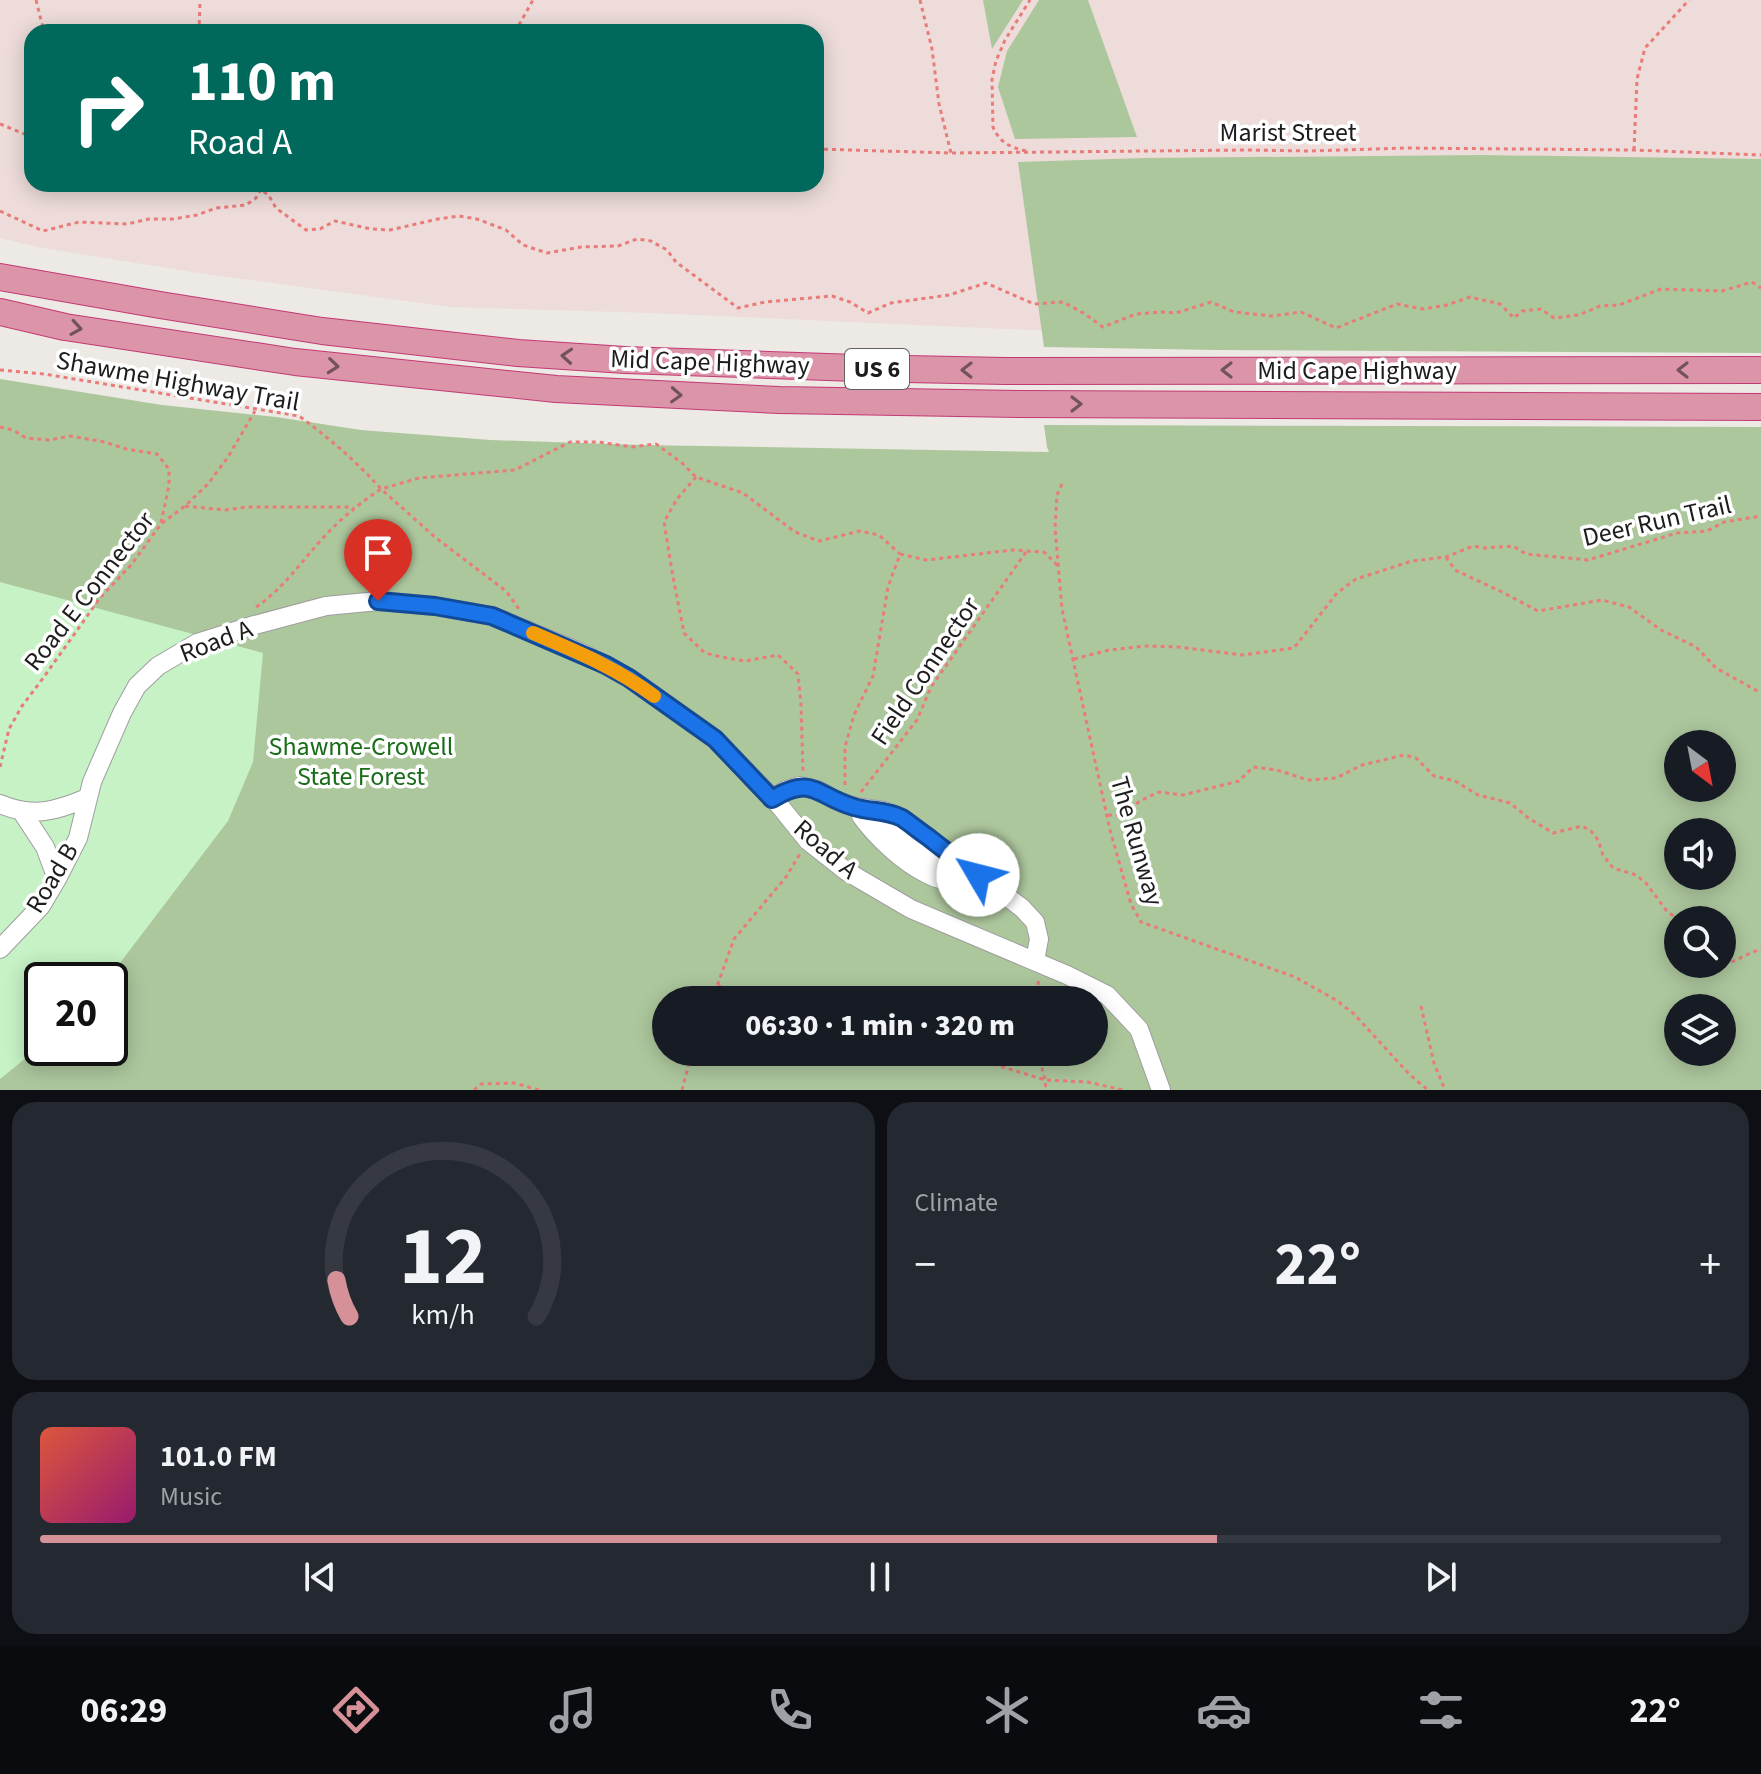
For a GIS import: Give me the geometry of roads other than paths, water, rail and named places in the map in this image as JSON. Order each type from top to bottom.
[{"type":"highway","name":"Mid Cape Highway","points":[[0,277],[322,331],[518,353],[625,360],[1005,371],[1761,370]]},
{"type":"highway","name":"Mid Cape Highway","points":[[0,312],[65,327],[295,362],[556,389],[779,400],[1761,407]]},
{"type":"lane","name":"Road A","points":[[87,798],[122,713],[137,686],[158,666],[197,643],[326,606],[378,601],[435,606],[492,616],[606,665],[715,739],[808,841],[846,871],[911,909],[1107,995],[1139,1029],[1161,1090]]},
{"type":"lane","points":[[772,799],[800,786],[820,791],[850,805],[973,884],[997,889]]},
{"type":"lane","points":[[0,804],[22,812],[50,811],[87,798]]},
{"type":"lane","name":"Road B","points":[[0,949],[41,906],[57,879],[78,838],[87,798]]},
{"type":"lane","points":[[850,805],[884,811],[902,818],[1022,908],[1035,922],[1039,939],[1035,961]]},
{"type":"lane","points":[[22,812],[45,847],[57,879]]},
{"type":"park label","name":"Shawme-Crowell State Forest","points":[[361,761]]}]
